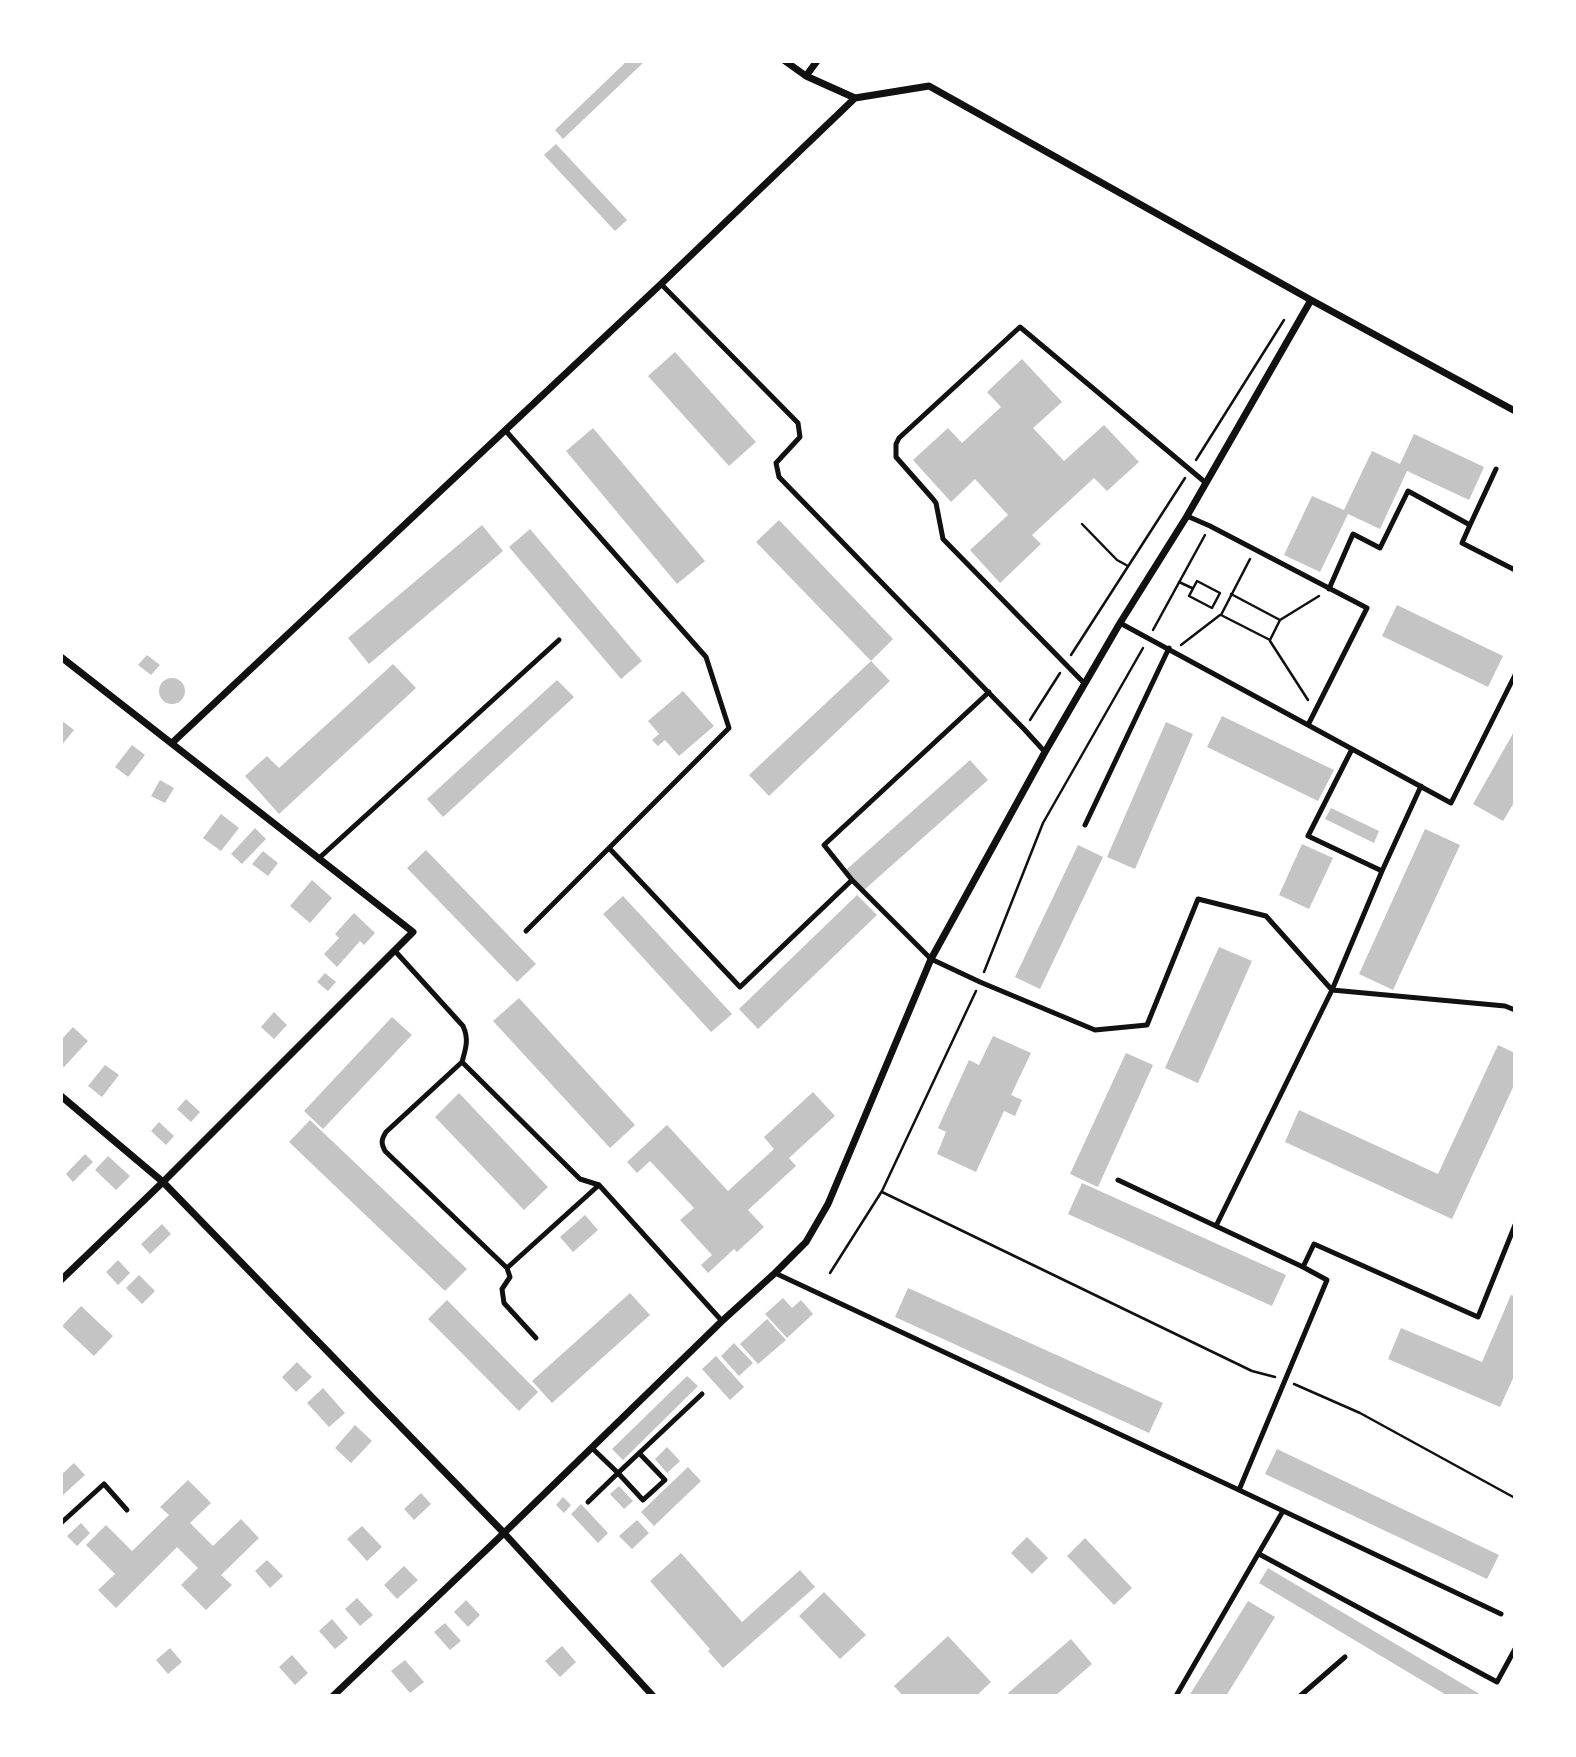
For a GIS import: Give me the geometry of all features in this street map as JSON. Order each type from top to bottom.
[{"type":"street","points":[[785,61],[806,76],[855,98],[929,86],[1515,411]]},
{"type":"street","points":[[806,76],[817,61]]},
{"type":"street","points":[[172,743],[855,98]]},
{"type":"street","points":[[333,1696],[806,1242],[828,1204],[931,959],[1045,752],[1120,623],[1187,516],[1311,300]]},
{"type":"street","points":[[61,657],[413,932],[61,1280]]},
{"type":"street","points":[[61,1096],[163,1182],[504,1533],[653,1696]]},
{"type":"lane","points":[[661,284],[798,423],[800,437],[776,463],[779,477],[1045,752]]},
{"type":"lane","points":[[1085,684],[943,539],[936,503],[896,457],[899,438],[1020,327],[1206,483]]},
{"type":"lane","points":[[505,430],[706,657],[729,728],[526,931]]},
{"type":"lane","points":[[1496,469],[1462,543],[1515,570]]},
{"type":"lane","points":[[1329,589],[1353,534],[1380,548],[1408,491],[1470,525]]},
{"type":"lane","points":[[1187,516],[1367,608],[1308,725]]},
{"type":"lane","points":[[1120,623],[1451,803],[1515,675]]},
{"type":"lane","points":[[318,859],[559,639]]},
{"type":"lane","points":[[1085,825],[1171,650]]},
{"type":"lane","points":[[989,692],[824,845],[852,880],[931,959],[1095,1030],[1147,1025],[1198,898],[1266,916],[1332,990],[1505,1006],[1515,1010]]},
{"type":"lane","points":[[1352,749],[1308,836],[1382,870]]},
{"type":"lane","points":[[1216,1226],[1332,990],[1382,870],[1421,786]]},
{"type":"lane","points":[[609,848],[740,987],[852,880]]},
{"type":"lane","points":[[395,951],[463,1026],[467,1035],[467,1046],[462,1062],[386,1132],[382,1144],[385,1151],[507,1268],[510,1277],[502,1289],[504,1303],[536,1338]]},
{"type":"lane","points":[[462,1062],[580,1179],[599,1185],[722,1321]]},
{"type":"lane","points":[[1118,1180],[1327,1280],[1239,1490]]},
{"type":"lane","points":[[507,1268],[599,1185]]},
{"type":"lane","points":[[1303,1267],[1314,1244],[1478,1317],[1512,1240],[1515,1225]]},
{"type":"lane","points":[[775,1273],[1501,1614]]},
{"type":"lane","points":[[588,1502],[702,1394]]},
{"type":"lane","points":[[592,1448],[643,1500],[665,1480],[639,1453]]},
{"type":"lane","points":[[61,1523],[104,1484],[127,1510]]},
{"type":"lane","points":[[1176,1696],[1283,1511]]},
{"type":"lane","points":[[1259,1554],[1497,1682],[1515,1649]]},
{"type":"lane","points":[[1300,1696],[1345,1657]]},
{"type":"path","points":[[1069,659],[1284,320]]},
{"type":"path","points":[[1082,524],[1116,559],[1128,566]]},
{"type":"path","points":[[830,1273],[882,1191],[980,982],[1043,823],[1210,526]]},
{"type":"path","points":[[1171,650],[1221,615],[1255,550]]},
{"type":"path","points":[[1180,582],[1193,589]]},
{"type":"path","points":[[1197,582],[1220,593],[1212,608],[1189,596],[1193,589],[1197,582]]},
{"type":"path","points":[[1270,640],[1280,620],[1329,589]]},
{"type":"path","points":[[1231,594],[1280,620]]},
{"type":"path","points":[[1221,615],[1270,640],[1315,712]]},
{"type":"path","points":[[1024,729],[1061,671]]},
{"type":"path","points":[[882,1191],[1252,1371],[1285,1380],[1360,1413],[1515,1498]]},
{"type":"building","points":[[627,61],[645,61],[563,139],[555,130]]},
{"type":"building","points":[[556,144],[627,220],[615,231],[544,155]]},
{"type":"building","points":[[675,352],[756,442],[729,466],[648,376]]},
{"type":"building","points":[[1022,359],[1062,402],[1033,428],[1064,461],[1104,425],[1139,462],[1107,491],[1094,478],[1032,535],[1041,544],[1000,583],[970,550],[1008,515],[975,479],[951,502],[913,460],[948,428],[962,443],[1001,407],[987,392]]},
{"type":"building","points":[[593,428],[705,561],[677,584],[566,451]]},
{"type":"building","points":[[1414,434],[1484,467],[1469,500],[1407,471],[1380,529],[1348,514],[1320,572],[1284,555],[1312,496],[1344,510],[1372,451],[1400,464]]},
{"type":"building","points":[[779,520],[893,639],[871,661],[756,542]]},
{"type":"building","points":[[482,525],[503,551],[369,664],[348,638]]},
{"type":"building","points":[[530,529],[642,661],[621,679],[509,547]]},
{"type":"building","points":[[1397,605],[1503,656],[1488,687],[1382,636]]},
{"type":"building","points":[[147,655],[160,665],[151,675],[138,665]]},
{"type":"building","points":[[871,661],[890,681],[769,796],[749,775]]},
{"type":"building","points":[[393,664],[416,688],[279,814],[245,776],[267,756],[279,768]]},
{"type":"building","points":[[172,678],[181,682],[185,691],[181,700],[172,704],[163,700],[159,691],[163,682]]},
{"type":"building","points":[[557,680],[574,697],[443,817],[427,799]]},
{"type":"building","points":[[683,691],[714,726],[679,756],[665,740],[658,746],[652,740],[659,734],[648,721]]},
{"type":"building","points":[[1222,716],[1334,770],[1318,801],[1207,747]]},
{"type":"building","points":[[61,720],[74,730],[61,746]]},
{"type":"building","points":[[1166,722],[1193,734],[1135,869],[1107,857]]},
{"type":"building","points":[[1515,730],[1515,801],[1503,821],[1473,804]]},
{"type":"building","points":[[132,745],[145,755],[128,777],[115,767]]},
{"type":"building","points":[[970,760],[988,780],[864,890],[846,870]]},
{"type":"building","points":[[160,780],[174,788],[165,803],[151,796]]},
{"type":"building","points":[[1331,808],[1379,831],[1374,843],[1325,819]]},
{"type":"building","points":[[221,814],[239,828],[221,851],[203,838]]},
{"type":"building","points":[[255,828],[266,839],[242,864],[231,854]]},
{"type":"building","points":[[1425,829],[1460,845],[1393,990],[1359,974]]},
{"type":"building","points":[[1302,844],[1333,858],[1309,909],[1279,895]]},
{"type":"building","points":[[1078,845],[1103,857],[1040,989],[1015,977]]},
{"type":"building","points":[[426,850],[536,964],[517,982],[407,868]]},
{"type":"building","points":[[263,851],[278,863],[268,876],[252,864]]},
{"type":"building","points":[[312,880],[332,898],[310,923],[290,906]]},
{"type":"building","points":[[857,895],[877,915],[758,1029],[739,1009]]},
{"type":"building","points":[[623,896],[732,1014],[711,1032],[603,914]]},
{"type":"building","points":[[354,913],[375,933],[364,945],[360,941],[337,967],[324,954],[339,938],[335,934]]},
{"type":"building","points":[[1219,947],[1252,961],[1198,1083],[1165,1068]]},
{"type":"building","points":[[325,973],[336,982],[328,991],[317,982]]},
{"type":"building","points":[[519,998],[635,1125],[610,1148],[493,1021]]},
{"type":"building","points":[[274,1012],[287,1025],[274,1039],[261,1027]]},
{"type":"building","points":[[392,1017],[412,1035],[323,1129],[304,1111]]},
{"type":"building","points":[[73,1027],[88,1041],[64,1067],[61,1065],[61,1040]]},
{"type":"building","points":[[993,1036],[1031,1053],[1011,1095],[1022,1100],[1015,1116],[1004,1111],[976,1172],[937,1154],[946,1132],[938,1128],[969,1060],[979,1065]]},
{"type":"building","points":[[1498,1045],[1515,1053],[1515,1083],[1452,1219],[1285,1142],[1299,1110],[1438,1174]]},
{"type":"building","points":[[1126,1053],[1153,1065],[1098,1187],[1070,1174]]},
{"type":"building","points":[[105,1065],[119,1075],[102,1097],[88,1086]]},
{"type":"building","points":[[813,1092],[835,1116],[789,1158],[796,1166],[748,1210],[764,1227],[737,1252],[734,1249],[708,1273],[701,1265],[712,1255],[680,1220],[694,1208],[650,1161],[637,1173],[627,1162],[667,1125],[728,1191],[774,1149],[764,1137]]},
{"type":"building","points":[[459,1093],[548,1187],[524,1210],[435,1117]]},
{"type":"building","points":[[186,1099],[200,1112],[191,1122],[177,1109]]},
{"type":"building","points":[[310,1120],[467,1269],[445,1291],[289,1142]]},
{"type":"building","points":[[159,1122],[174,1136],[166,1145],[151,1131]]},
{"type":"building","points":[[85,1154],[93,1162],[73,1182],[66,1174]]},
{"type":"building","points":[[108,1156],[130,1176],[116,1190],[95,1170]]},
{"type":"building","points":[[1082,1183],[1286,1275],[1272,1306],[1068,1214]]},
{"type":"building","points":[[585,1215],[598,1230],[573,1252],[560,1237]]},
{"type":"building","points":[[162,1224],[171,1234],[150,1254],[141,1244]]},
{"type":"building","points":[[118,1260],[130,1273],[118,1285],[106,1272]]},
{"type":"building","points":[[139,1275],[155,1291],[142,1304],[126,1288]]},
{"type":"building","points":[[908,1288],[1163,1403],[1149,1433],[895,1317]]},
{"type":"building","points":[[630,1293],[650,1315],[552,1403],[532,1381]]},
{"type":"building","points":[[1511,1295],[1515,1296],[1515,1374],[1500,1407],[1388,1359],[1401,1328],[1482,1362]]},
{"type":"building","points":[[783,1298],[792,1308],[801,1300],[813,1314],[787,1338],[765,1314]]},
{"type":"building","points":[[447,1300],[538,1392],[519,1411],[428,1319]]},
{"type":"building","points":[[81,1306],[113,1336],[94,1356],[62,1326]]},
{"type":"building","points":[[767,1319],[786,1340],[758,1364],[740,1344]]},
{"type":"building","points":[[734,1343],[753,1363],[739,1376],[721,1356]]},
{"type":"building","points":[[716,1356],[744,1387],[730,1400],[702,1369]]},
{"type":"building","points":[[297,1362],[312,1377],[296,1392],[282,1377]]},
{"type":"building","points":[[687,1376],[698,1386],[623,1460],[612,1449]]},
{"type":"building","points":[[323,1388],[345,1413],[329,1427],[307,1403]]},
{"type":"building","points":[[355,1425],[372,1441],[351,1463],[335,1448]]},
{"type":"building","points":[[667,1447],[680,1461],[667,1473],[655,1459]]},
{"type":"building","points":[[1277,1449],[1499,1555],[1487,1579],[1265,1474]]},
{"type":"building","points":[[74,1463],[85,1475],[63,1495],[61,1475]]},
{"type":"building","points":[[688,1467],[701,1481],[654,1526],[641,1512]]},
{"type":"building","points":[[188,1480],[211,1503],[190,1523],[213,1546],[241,1519],[259,1538],[221,1575],[232,1585],[206,1610],[181,1585],[198,1568],[177,1547],[116,1608],[98,1590],[115,1574],[86,1545],[106,1525],[132,1551],[169,1515],[160,1507]]},
{"type":"building","points":[[619,1486],[633,1501],[624,1509],[610,1494]]},
{"type":"building","points":[[421,1493],[431,1504],[414,1520],[404,1509]]},
{"type":"building","points":[[563,1497],[571,1505],[564,1513],[556,1505]]},
{"type":"building","points":[[581,1504],[608,1533],[598,1543],[571,1514]]},
{"type":"building","points":[[637,1520],[649,1533],[632,1549],[619,1536]]},
{"type":"building","points":[[81,1523],[90,1533],[77,1546],[67,1536]]},
{"type":"building","points":[[362,1526],[382,1547],[367,1561],[347,1539]]},
{"type":"building","points":[[1027,1537],[1048,1558],[1032,1574],[1011,1553]]},
{"type":"building","points":[[1085,1538],[1132,1588],[1114,1605],[1067,1556]]},
{"type":"building","points":[[681,1553],[742,1622],[800,1570],[815,1587],[723,1668],[708,1651],[710,1649],[650,1581]]},
{"type":"building","points":[[267,1560],[283,1576],[270,1588],[255,1571]]},
{"type":"building","points":[[404,1566],[418,1580],[397,1599],[384,1585]]},
{"type":"building","points":[[1268,1568],[1483,1696],[1448,1696],[1259,1583]]},
{"type":"building","points":[[824,1592],[866,1635],[840,1659],[799,1616]]},
{"type":"building","points":[[357,1598],[373,1615],[360,1626],[345,1609]]},
{"type":"building","points":[[466,1600],[480,1615],[468,1627],[454,1612]]},
{"type":"building","points":[[1248,1601],[1275,1617],[1226,1696],[1189,1696]]},
{"type":"building","points":[[332,1619],[348,1638],[335,1649],[319,1631]]},
{"type":"building","points":[[445,1623],[461,1641],[450,1650],[434,1632]]},
{"type":"building","points":[[948,1636],[991,1682],[976,1696],[903,1696],[894,1686]]},
{"type":"building","points":[[1071,1639],[1092,1664],[1055,1696],[1010,1696],[1008,1693]]},
{"type":"building","points":[[562,1646],[576,1662],[560,1677],[545,1661]]},
{"type":"building","points":[[170,1648],[182,1662],[168,1674],[156,1660]]},
{"type":"building","points":[[292,1655],[308,1673],[295,1685],[279,1667]]},
{"type":"building","points":[[405,1660],[424,1682],[410,1693],[391,1671]]}]
